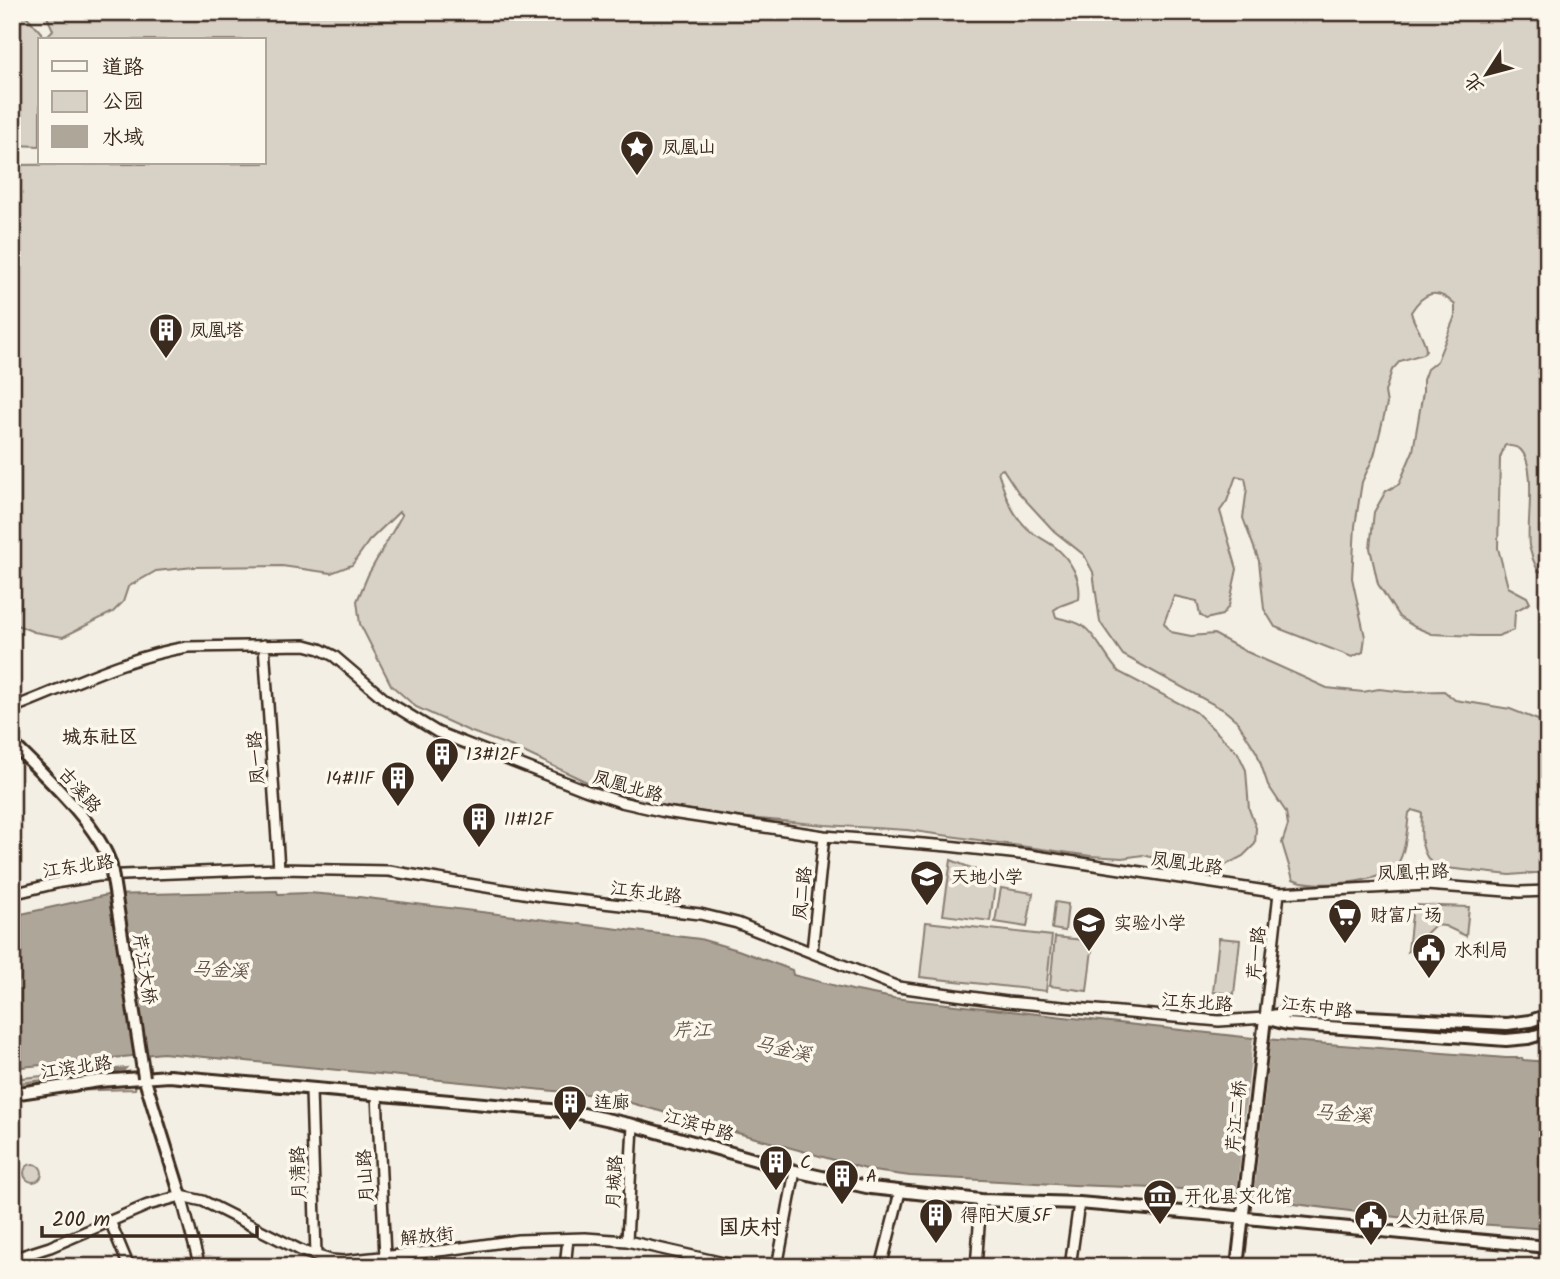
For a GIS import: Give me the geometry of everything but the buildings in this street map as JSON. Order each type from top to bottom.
[{"type":"main road","name":"古溪路","points":[[12,743],[91,830],[111,866]]},
{"type":"main road","name":"芹江大桥","points":[[111,866],[144,1077]]},
{"type":"main road","name":"江东中路","points":[[1265,1018],[1288,1013],[1507,1024],[1548,1015]]},
{"type":"main road","name":"江东中路","points":[[1265,1018],[1287,1024],[1506,1041],[1548,1032]]},
{"type":"main road","name":"芹江二桥","points":[[1237,1267],[1265,1018]]},
{"type":"main road","name":"江滨中路","points":[[144,1077],[202,1078],[573,1112],[633,1125],[795,1171],[900,1192],[981,1200],[1079,1203],[1548,1247]]},
{"type":"main road","name":"江滨北路","points":[[12,1094],[62,1085],[144,1077]]},
{"type":"main road","points":[[144,1077],[181,1196]]},
{"type":"street","name":"凤一路","points":[[264,645],[279,869]]},
{"type":"street","name":"凤凰北路","points":[[12,708],[149,654],[187,647],[305,645],[320,649],[360,676],[388,702],[438,732],[621,803],[824,836],[1016,854],[1279,892]]},
{"type":"street","name":"凤二路","points":[[812,952],[824,836]]},
{"type":"street","name":"江东北路","points":[[12,894],[98,876],[279,869],[389,872],[542,896],[700,914],[737,923],[898,987],[1007,1002],[1219,1021],[1265,1018]]},
{"type":"street","name":"凤凰中路","points":[[1279,892],[1426,885],[1502,890],[1548,889]]},
{"type":"street","name":"芹一路","points":[[1265,1018],[1279,892]]},
{"type":"street","points":[[1530,1021],[1548,1032]]},
{"type":"street","name":"月清路","points":[[311,1090],[316,1255]]},
{"type":"street","name":"月山路","points":[[377,1095],[384,1256]]},
{"type":"street","name":"月城路","points":[[627,1241],[633,1125]]},
{"type":"street","points":[[777,1267],[795,1171]]},
{"type":"street","points":[[881,1267],[900,1192]]},
{"type":"street","points":[[12,1259],[50,1247],[148,1205],[181,1196],[200,1267]]},
{"type":"street","name":"解放街","points":[[181,1196],[203,1201],[302,1251],[343,1261],[518,1240],[568,1239],[627,1241],[741,1267]]},
{"type":"street","points":[[976,1267],[981,1200]]},
{"type":"street","points":[[1070,1267],[1079,1203]]},
{"type":"street","points":[[110,1221],[129,1267]]},
{"type":"street","points":[[565,1267],[568,1239]]},
{"type":"green space","points":[[12,12],[23,12],[43,35],[47,36],[53,30],[45,12],[1548,12],[1548,572],[1538,571],[1529,546],[1529,468],[1520,449],[1505,445],[1500,458],[1498,548],[1508,587],[1527,597],[1530,603],[1515,611],[1514,630],[1498,636],[1432,634],[1399,617],[1378,584],[1370,548],[1374,512],[1386,491],[1399,484],[1413,451],[1423,380],[1427,369],[1437,361],[1455,316],[1455,305],[1442,295],[1436,294],[1425,296],[1411,312],[1426,350],[1423,354],[1400,361],[1392,370],[1385,392],[1387,404],[1374,456],[1362,482],[1355,526],[1352,578],[1365,637],[1363,652],[1352,657],[1275,627],[1264,609],[1259,561],[1243,518],[1247,488],[1245,478],[1236,476],[1227,501],[1220,511],[1237,569],[1229,606],[1222,615],[1206,619],[1200,615],[1197,601],[1174,596],[1164,623],[1171,632],[1191,636],[1214,634],[1327,688],[1363,692],[1379,689],[1406,692],[1444,691],[1455,700],[1510,709],[1548,724],[1548,872],[1510,875],[1437,867],[1424,850],[1421,836],[1422,813],[1412,810],[1409,813],[1402,854],[1397,865],[1390,871],[1363,880],[1331,884],[1293,879],[1282,843],[1288,825],[1286,812],[1268,785],[1257,753],[1237,721],[1224,710],[1123,655],[1100,622],[1093,572],[1084,555],[1054,531],[1018,492],[1003,469],[998,471],[1014,513],[1027,528],[1060,552],[1077,577],[1079,599],[1054,610],[1056,617],[1083,626],[1119,672],[1196,712],[1238,753],[1246,770],[1249,809],[1256,828],[1255,844],[1243,856],[1216,870],[1202,870],[1143,855],[1122,858],[1091,856],[907,830],[737,817],[646,803],[589,783],[513,747],[416,707],[391,685],[360,624],[357,601],[368,575],[402,515],[399,512],[369,541],[352,565],[331,573],[282,566],[194,567],[156,571],[128,587],[123,602],[113,612],[63,637],[34,632],[12,623],[12,165],[266,164],[266,38],[38,38],[38,146],[12,145]]},
{"type":"green space","points":[[951,860],[996,878],[990,921],[943,915]]},
{"type":"green space","points":[[1001,888],[1033,893],[1027,927],[995,922]]},
{"type":"green space","points":[[1055,902],[1068,904],[1065,931],[1052,929]]},
{"type":"green space","points":[[1413,905],[1469,907],[1466,936],[1445,926],[1435,925],[1408,951]]},
{"type":"green space","points":[[926,922],[1052,936],[1046,991],[920,977]]},
{"type":"green space","points":[[1055,937],[1093,941],[1087,991],[1050,986]]},
{"type":"green space","points":[[1219,938],[1240,940],[1234,994],[1213,992]]},
{"type":"green space","points":[[126,1068],[124,1070],[12,1084],[12,1079]]},
{"type":"green space","points":[[137,1081],[135,1089],[67,1091],[67,1088]]},
{"type":"green space","points":[[33,1164],[39,1167],[42,1173],[39,1179],[33,1182],[27,1179],[24,1173],[27,1167]]},
{"type":"water","name":"芹江","points":[[277,891],[278,894],[309,893],[359,897],[700,939],[792,970],[793,975],[893,998],[1253,1038],[1548,1062],[1548,1229],[1421,1220],[1287,1203],[1287,1199],[1237,1191],[1073,1185],[910,1176],[873,1171],[606,1096],[163,1053],[12,1068],[12,916],[107,895]]},
{"type":"water","points":[[571,1258],[590,1267],[521,1267]]},
{"type":"pier","points":[[1253,1038],[1271,1039],[1254,1193],[1237,1191]]},
{"type":"place","name":"凤凰山","points":[[637,177]]},
{"type":"place","name":"凤凰塔","points":[[166,360]]},
{"type":"place","name":"13#12F","points":[[442,784]]},
{"type":"place","name":"14#11F","points":[[398,808]]},
{"type":"place","name":"11#12F","points":[[479,849]]},
{"type":"place","name":"天地小学","points":[[927,907]]},
{"type":"place","name":"财富广场","points":[[1345,945]]},
{"type":"place","name":"实验小学","points":[[1089,953]]},
{"type":"place","name":"水利局","points":[[1429,980]]},
{"type":"place","name":"连廊","points":[[570,1132]]},
{"type":"place","name":"C","points":[[776,1192]]},
{"type":"place","name":"A","points":[[842,1206]]},
{"type":"place","name":"开化县文化馆","points":[[1160,1226]]},
{"type":"place","name":"得阳大厦5F","points":[[936,1245]]},
{"type":"place","name":"人力社保局","points":[[1371,1247]]},
{"type":"district","name":"城东社区","points":[[100,736]]},
{"type":"district","name":"国庆村","points":[[750,1227]]},
{"type":"water label","name":"马金溪","points":[[220,969]]},
{"type":"water label","name":"马金溪","points":[[783,1048]]},
{"type":"water label","name":"马金溪","points":[[1343,1113]]}]
